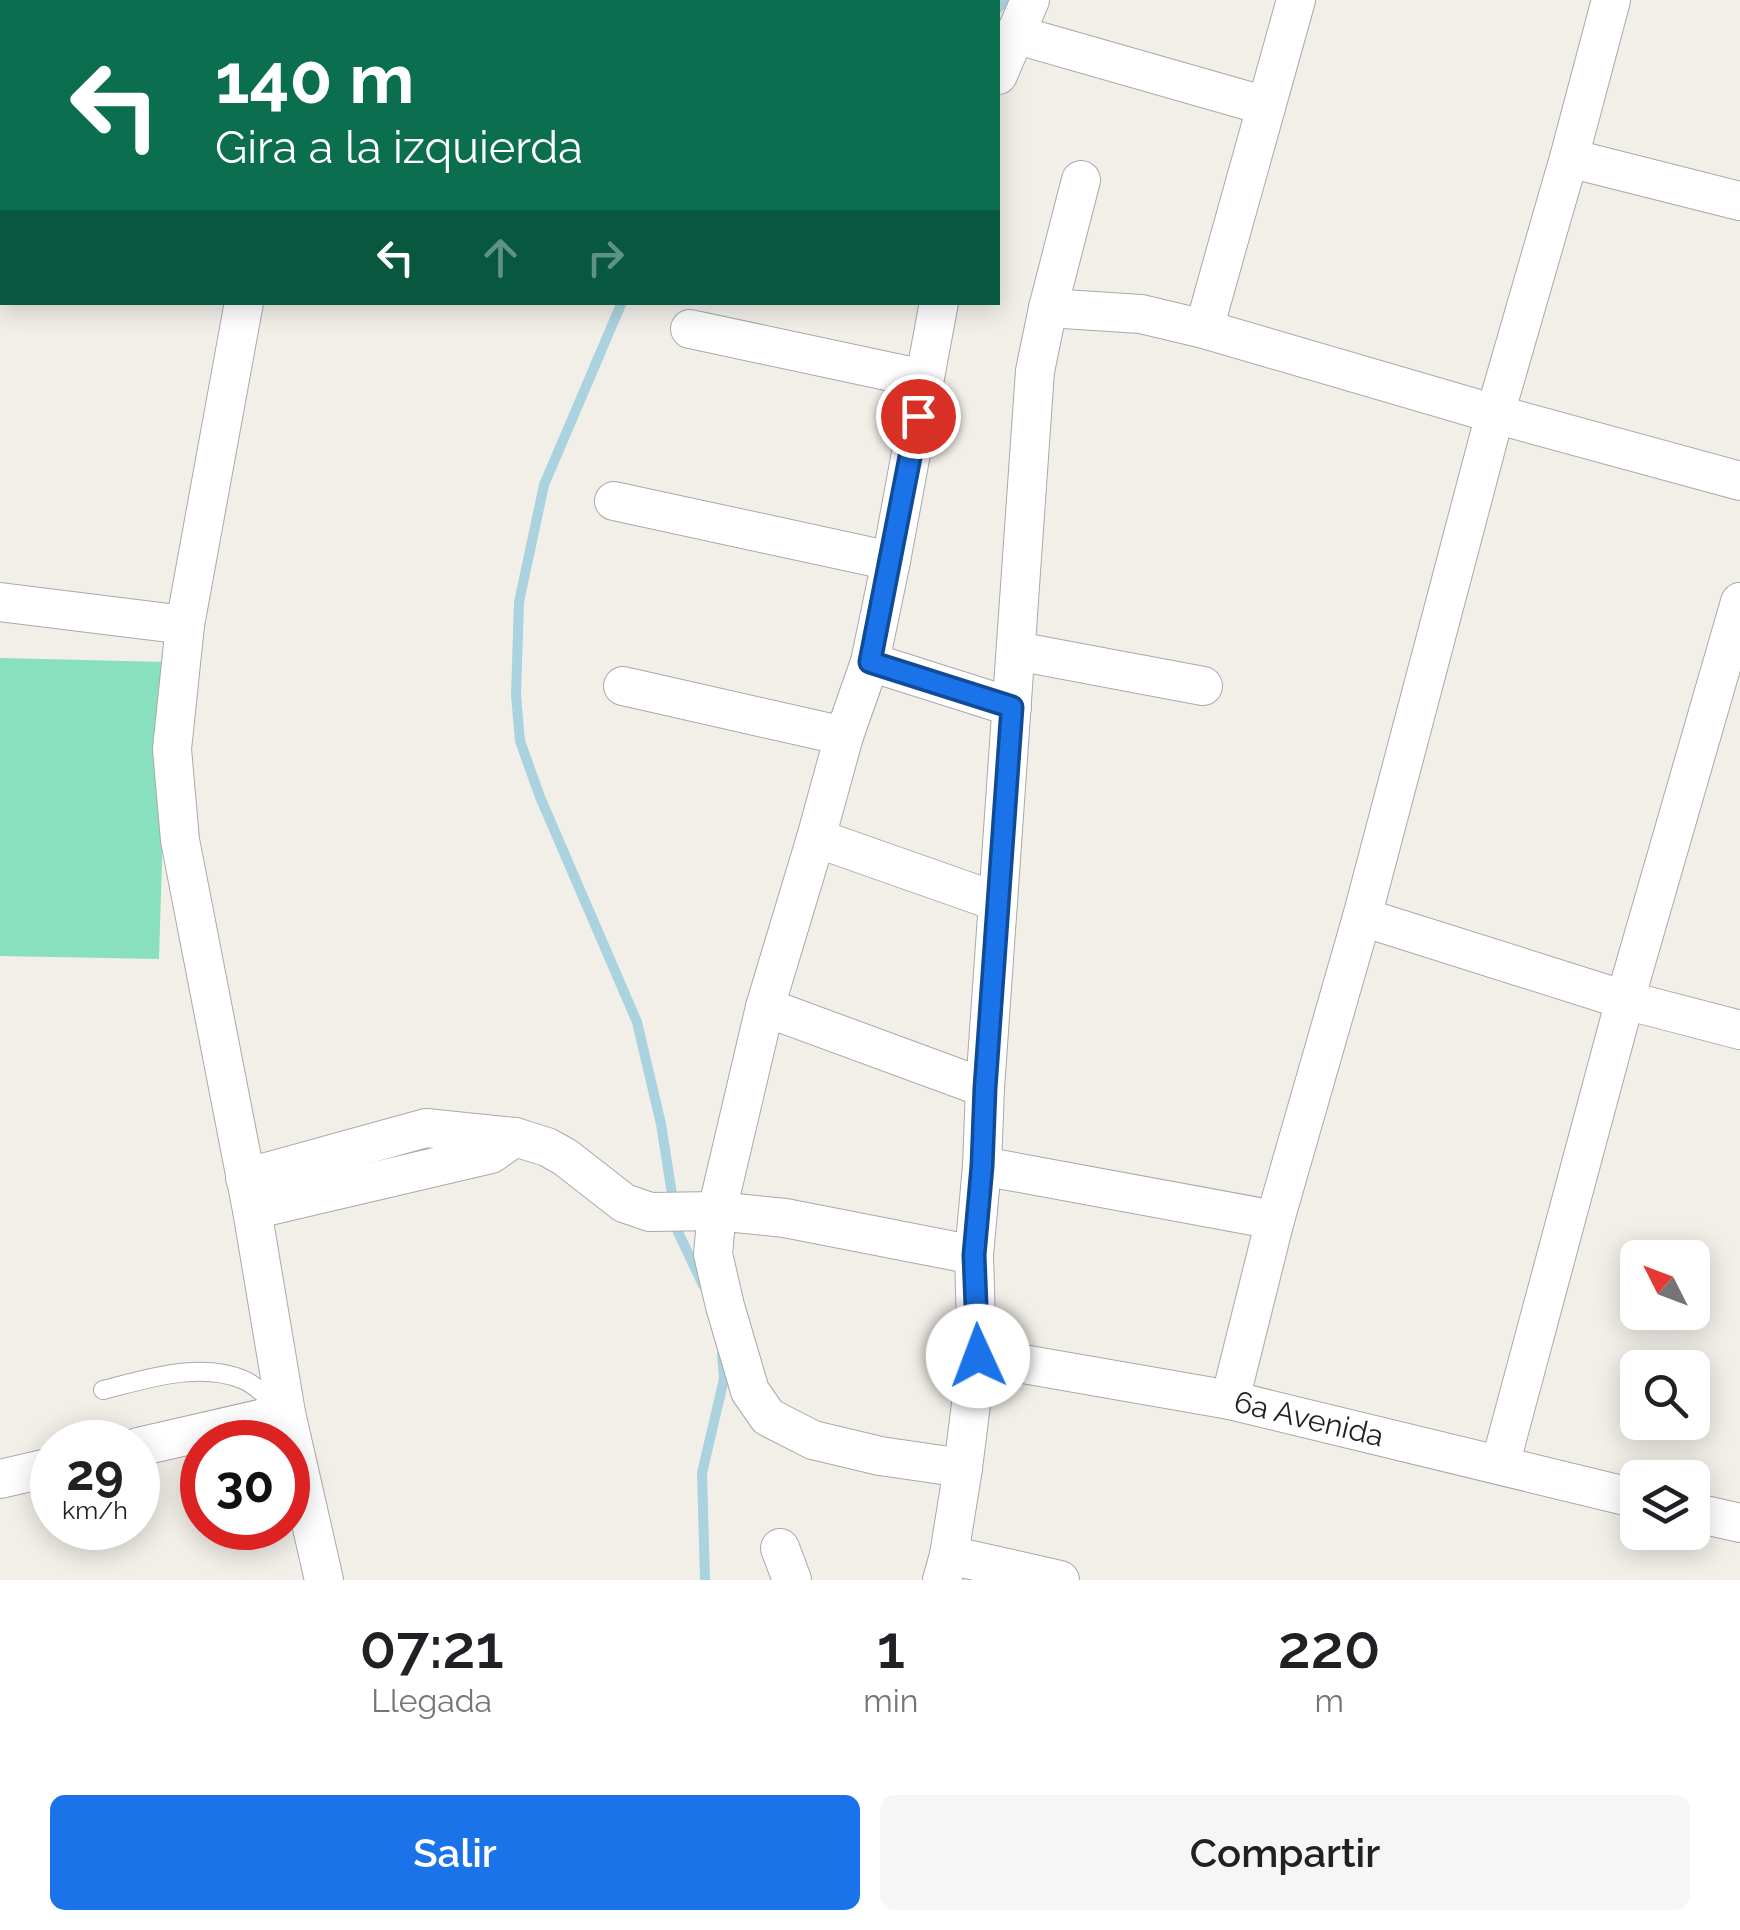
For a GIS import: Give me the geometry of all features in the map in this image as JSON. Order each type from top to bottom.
[{"type":"street","points":[[1204,329],[1296,0]]},
{"type":"street","points":[[1230,1400],[1275,1220],[1362,917],[1495,414],[1611,0]]},
{"type":"street","points":[[1000,69],[1022,17],[1266,106]]},
{"type":"street","points":[[1569,158],[1740,201]]},
{"type":"street","points":[[1045,1578],[946,1567],[978,1356],[974,1255],[1035,371],[1081,180]]},
{"type":"street","points":[[243,305],[185,626],[172,749],[180,840],[286,1413],[324,1580]]},
{"type":"street","points":[[684,1211],[765,1007],[844,736],[870,662],[937,305]]},
{"type":"street","points":[[1048,308],[1141,314],[1204,329],[1740,481]]},
{"type":"street","points":[[690,329],[924,380]]},
{"type":"street","points":[[614,501],[891,561]]},
{"type":"street","points":[[0,602],[185,626]]},
{"type":"street","points":[[1500,1466],[1625,1000],[1740,602]]},
{"type":"street","points":[[1016,651],[1203,686]]},
{"type":"street","points":[[870,662],[1012,707]]},
{"type":"street","points":[[623,686],[844,736]]},
{"type":"street","points":[[816,838],[998,902]]},
{"type":"street","points":[[1362,917],[1625,1000],[1740,1030]]},
{"type":"street","points":[[765,1007],[985,1088]]},
{"type":"street","points":[[248,1194],[426,1128],[515,1137],[548,1147],[624,1203],[785,1218],[974,1255]]},
{"type":"street","points":[[982,1166],[1275,1220]]},
{"type":"street","points":[[684,1211],[713,1254],[750,1392],[768,1417],[813,1440],[880,1456],[963,1468]]},
{"type":"street","name":"6a Avenida","points":[[978,1356],[1230,1400],[1620,1495]]},
{"type":"street","points":[[160,1442],[286,1413]]},
{"type":"street","points":[[0,1479],[30,1472]]},
{"type":"street","points":[[1710,1516],[1740,1524]]},
{"type":"lane","points":[[103,1390],[168,1374],[208,1372],[246,1380],[286,1413]]},
{"type":"green space","points":[[0,658],[168,662],[159,959],[0,956]]},
{"type":"waterway","points":[[1000,6],[1006,0]]},
{"type":"waterway","points":[[621,305],[544,485],[519,602],[516,695],[520,741],[540,797],[637,1022],[661,1124],[678,1232],[703,1285]]},
{"type":"waterway","points":[[705,1580],[702,1473],[724,1379],[722,1354]]},
{"type":"route","points":[[918,416],[870,662],[1012,707],[974,1255],[978,1356]]}]
